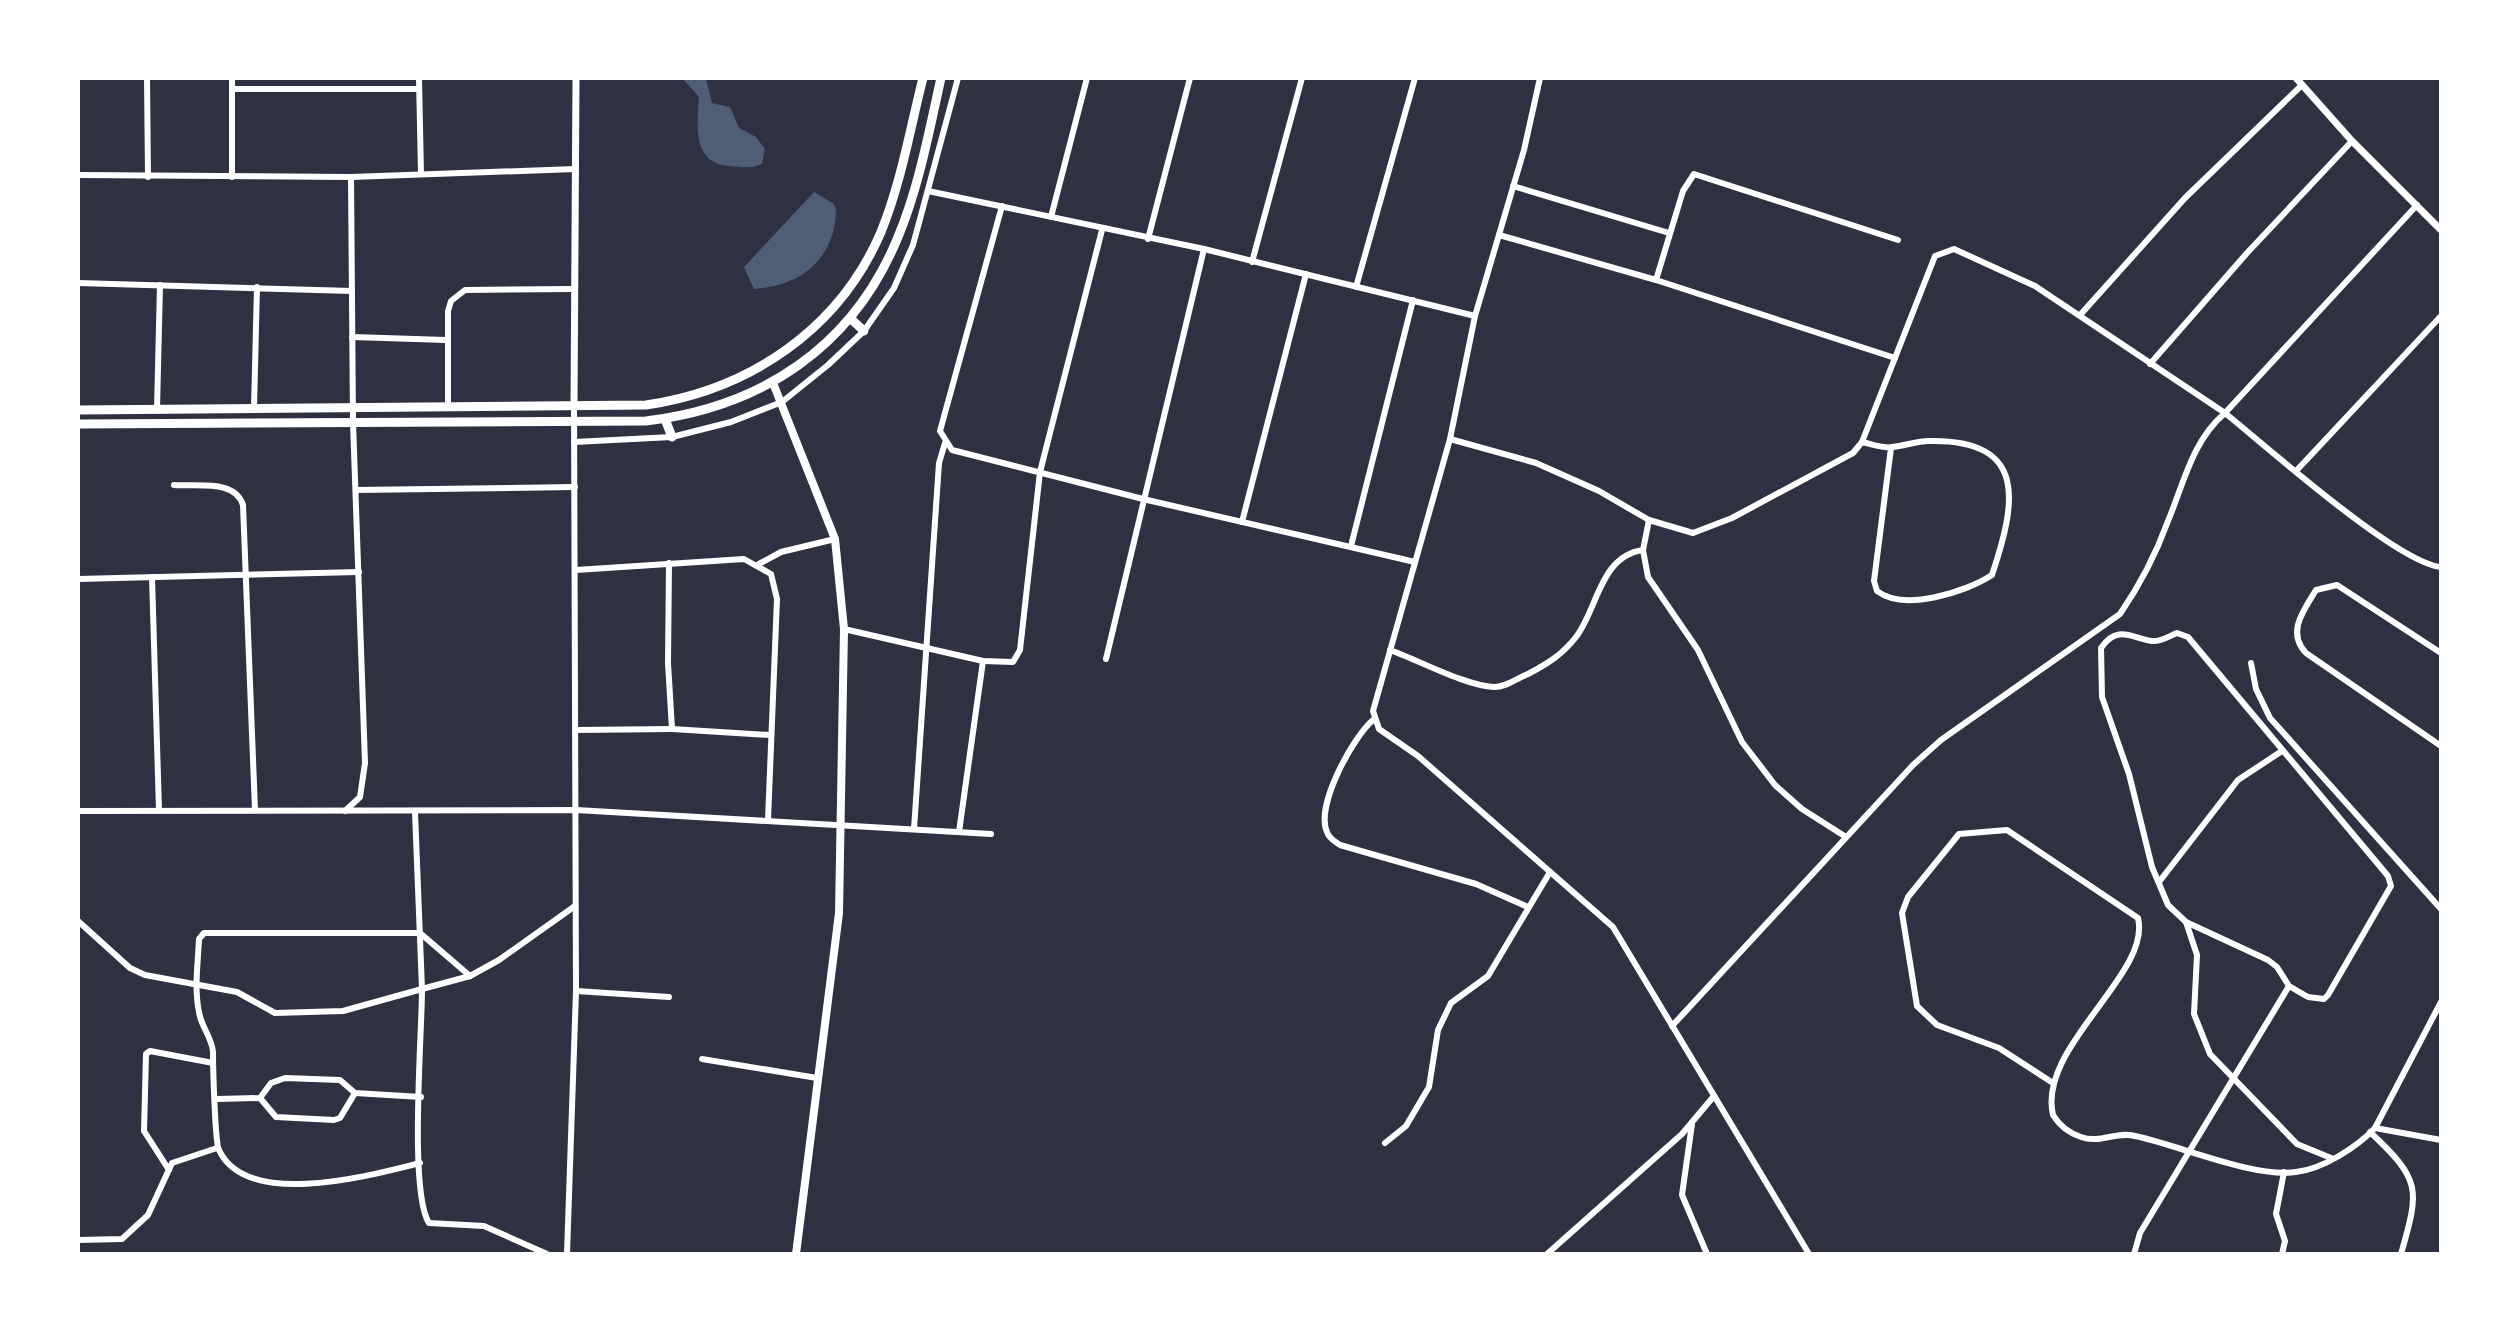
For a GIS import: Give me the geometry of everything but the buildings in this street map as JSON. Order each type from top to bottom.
[{"type":"main road","points":[[78,410],[646,405],[685,399],[722,387],[765,365],[803,339],[844,294],[881,230],[923,78]]},
{"type":"main road","points":[[78,424],[574,422],[665,419],[729,404],[773,383],[817,351],[850,318],[877,279],[898,236],[941,78]]},
{"type":"main road","points":[[850,318],[864,331]]},
{"type":"main road","points":[[773,383],[835,539],[844,629],[843,824],[839,913],[796,1254]]},
{"type":"main road","points":[[431,406],[432,422]]},
{"type":"main road","points":[[665,419],[672,437]]},
{"type":"street","points":[[147,78],[148,177]]},
{"type":"street","points":[[232,78],[232,177]]},
{"type":"street","points":[[318,78],[318,89]]},
{"type":"street","points":[[419,78],[421,174]]},
{"type":"street","points":[[567,1254],[576,991],[577,730],[572,289],[576,78]]},
{"type":"street","points":[[574,442],[672,437],[731,422],[782,402],[864,331],[894,288],[913,245],[958,78]]},
{"type":"street","points":[[1051,217],[1087,78]]},
{"type":"street","points":[[1148,239],[1190,78]]},
{"type":"street","points":[[1252,262],[1302,78]]},
{"type":"street","points":[[1356,287],[1415,78]]},
{"type":"street","points":[[1528,907],[1476,884],[1340,845],[1329,838],[1325,829],[1328,806],[1347,751],[1373,720],[1450,439],[1475,316],[1513,186],[1540,78]]},
{"type":"street","points":[[2081,314],[2185,198],[2299,82],[2352,141],[2441,230]]},
{"type":"street","points":[[232,89],[419,89]]},
{"type":"street","points":[[2150,364],[2247,253],[2352,141]]},
{"type":"street","points":[[78,175],[351,177],[575,169]]},
{"type":"street","points":[[1656,280],[1687,181],[1694,174],[1898,240]]},
{"type":"street","points":[[338,812],[355,805],[364,787],[352,407],[351,177]]},
{"type":"street","points":[[1513,186],[1669,233]]},
{"type":"street","points":[[928,191],[1204,249],[1475,316]]},
{"type":"street","points":[[1672,1026],[1846,837],[1941,740],[2120,614],[2138,587],[2162,536],[2192,457],[2206,434],[2417,205]]},
{"type":"street","points":[[1002,206],[940,431],[952,450],[1143,499],[1415,562]]},
{"type":"street","points":[[844,629],[983,661],[1013,662],[1020,650],[1040,472],[1102,230]]},
{"type":"street","points":[[1499,235],[1656,280],[1895,358]]},
{"type":"street","points":[[1106,659],[1204,249]]},
{"type":"street","points":[[1450,439],[1536,463],[1599,491],[1649,520],[1679,531],[1707,531],[1844,459],[1862,442],[1935,256],[1945,250],[1963,251],[2035,286],[2081,314],[2225,413],[2390,542],[2417,560],[2441,567]]},
{"type":"street","points":[[1242,522],[1306,274]]},
{"type":"street","points":[[78,283],[352,291]]},
{"type":"street","points":[[157,409],[160,285]]},
{"type":"street","points":[[254,408],[257,287]]},
{"type":"street","points":[[448,406],[446,340],[451,301],[465,290],[572,289]]},
{"type":"street","points":[[1351,546],[1413,300]]},
{"type":"street","points":[[2297,470],[2441,316]]},
{"type":"street","points":[[352,337],[446,340]]},
{"type":"street","points":[[1862,442],[1891,448],[1930,441],[1954,443],[1979,447],[2002,462],[2009,479],[2008,499],[1992,575],[1979,584],[1913,599],[1890,599],[1877,591],[1874,581],[1891,448]]},
{"type":"street","points":[[914,829],[939,463],[945,443]]},
{"type":"street","points":[[174,485],[230,488],[239,494],[248,573],[255,810]]},
{"type":"street","points":[[356,490],[575,487]]},
{"type":"street","points":[[1649,520],[1643,550],[1648,577],[1656,594],[1698,650],[1757,765],[1802,809],[1846,837]]},
{"type":"street","points":[[759,564],[781,552],[835,539]]},
{"type":"street","points":[[1390,650],[1484,685],[1506,685],[1553,661],[1564,651],[1578,635],[1617,561],[1631,551],[1643,550]]},
{"type":"street","points":[[576,570],[730,558],[759,564],[771,574],[776,584],[768,820]]},
{"type":"street","points":[[669,563],[668,663],[672,729]]},
{"type":"street","points":[[78,579],[359,572]]},
{"type":"street","points":[[152,577],[159,810]]},
{"type":"street","points":[[2441,653],[2337,585],[2323,585],[2316,590],[2296,632],[2297,640],[2306,653],[2441,746]]},
{"type":"street","points":[[2127,633],[2156,642],[2177,633],[2188,637],[2388,876],[2391,886],[2324,999],[2308,997],[2289,986],[2277,967],[2268,960],[2186,922],[2168,905],[2159,882],[2129,774],[2102,697],[2101,657],[2105,642],[2127,633]]},
{"type":"street","points":[[959,832],[983,661]]},
{"type":"street","points":[[2251,663],[2256,689],[2270,718],[2441,909]]},
{"type":"street","points":[[1373,720],[1379,729],[1418,756],[1613,927],[1809,1254]]},
{"type":"street","points":[[577,730],[672,729],[770,735]]},
{"type":"street","points":[[2159,882],[2238,780],[2282,751]]},
{"type":"street","points":[[78,811],[576,810],[991,834]]},
{"type":"street","points":[[415,812],[422,989],[420,1163],[423,1214],[429,1223],[484,1226],[547,1254]]},
{"type":"street","points":[[2053,1083],[1992,1044],[1937,1025],[1917,1006],[1902,913],[1908,897],[1959,834],[2007,830],[2138,918],[2137,944],[2073,1043],[2053,1083],[2053,1115],[2079,1137],[2098,1141],[2126,1134],[2242,1166],[2284,1172],[2311,1168],[2361,1143],[2372,1130],[2441,1002]]},
{"type":"street","points":[[1385,1143],[1406,1126],[1429,1087],[1438,1030],[1451,1003],[1488,976],[1550,872]]},
{"type":"street","points":[[78,921],[130,968],[155,978],[237,992],[266,1011],[290,1013],[343,1011],[470,976],[499,960],[575,906]]},
{"type":"street","points":[[2186,922],[2197,955],[2194,1014],[2210,1054],[2297,1144],[2331,1158]]},
{"type":"street","points":[[420,1163],[343,1183],[273,1184],[232,1165],[217,1148],[213,1048],[202,1023],[196,986],[199,939],[204,933],[420,933],[470,976]]},
{"type":"street","points":[[2134,1254],[2140,1233],[2289,986]]},
{"type":"street","points":[[576,991],[669,997]]},
{"type":"street","points":[[169,1170],[144,1131],[146,1054],[150,1051],[213,1063]]},
{"type":"street","points":[[702,1059],[817,1078]]},
{"type":"street","points":[[260,1098],[271,1083],[285,1078],[340,1080],[355,1093],[421,1097]]},
{"type":"street","points":[[260,1098],[276,1117],[334,1120],[340,1118],[355,1093]]},
{"type":"street","points":[[1547,1254],[1692,1124],[1714,1096]]},
{"type":"street","points":[[217,1099],[260,1098]]},
{"type":"street","points":[[1692,1124],[1682,1195],[1707,1254]]},
{"type":"street","points":[[2372,1130],[2441,1140]]},
{"type":"street","points":[[2372,1130],[2411,1178],[2415,1199],[2401,1254]]},
{"type":"street","points":[[78,1240],[122,1239],[148,1215],[169,1170],[178,1159],[217,1148]]},
{"type":"street","points":[[2282,1254],[2285,1241],[2276,1214],[2284,1172]]},
{"type":"water","points":[[682,78],[706,79],[712,103],[730,107],[739,128],[756,137],[765,149],[762,164],[730,166],[718,164],[709,158],[703,151],[698,131],[699,97]]},
{"type":"water","points":[[814,192],[834,204],[836,210],[834,228],[822,256],[800,276],[771,287],[754,289],[744,267]]}]
